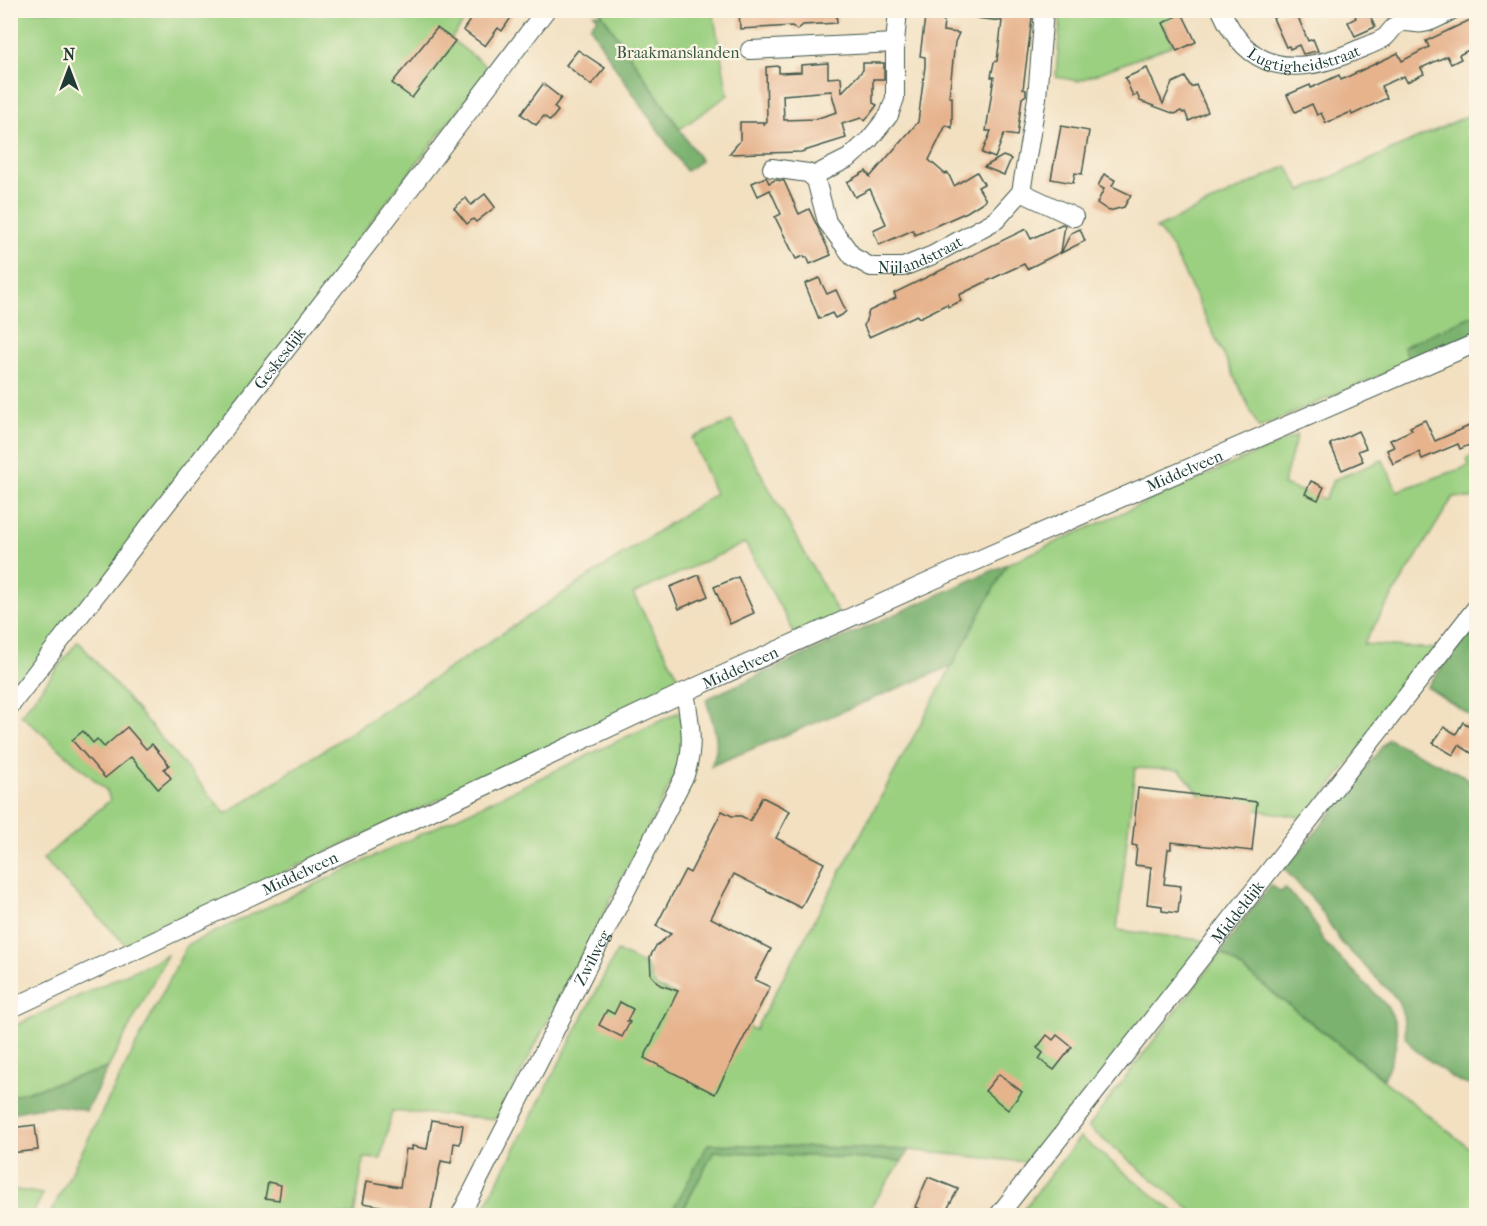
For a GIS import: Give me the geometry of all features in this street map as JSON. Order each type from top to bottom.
[{"type":"street","name":"Geskesdijk","points":[[10,706],[546,10]]},
{"type":"street","points":[[772,168],[808,172],[816,180],[819,172],[849,158],[869,140],[889,115],[895,98],[895,43],[898,10]]},
{"type":"street","points":[[1044,10],[1037,98],[1021,192],[1074,217]]},
{"type":"street","name":"Lugtigheidstraat","points":[[1221,10],[1233,35],[1242,44],[1259,58],[1277,65],[1306,64],[1335,59],[1386,37],[1397,17],[1419,24],[1426,23],[1452,10]]},
{"type":"street","points":[[750,51],[895,43]]},
{"type":"street","name":"Nijlandstraat","points":[[816,180],[826,222],[853,257],[871,267],[903,267],[933,255],[996,220],[1021,192]]},
{"type":"street","name":"Middelveen","points":[[10,1009],[685,692],[960,568],[1476,343]]},
{"type":"street","name":"Middeldijk","points":[[998,1215],[1476,608]]},
{"type":"street","name":"Zwilweg","points":[[460,1215],[684,776],[691,758],[692,736],[685,692]]},
{"type":"green space","points":[[11,11],[472,11],[451,39],[490,69],[357,240],[363,244],[11,700]]},
{"type":"green space","name":"Braakmanslanden","points":[[600,11],[713,11],[728,95],[680,129]]},
{"type":"green space","points":[[1061,11],[1191,12],[1164,26],[1173,45],[1078,81],[1056,77]]},
{"type":"green space","points":[[594,14],[602,14],[701,161],[686,171],[590,26],[598,18]]},
{"type":"green space","points":[[1476,112],[1476,314],[1404,347],[1411,362],[1259,428],[1172,248],[1158,229],[1155,229],[1287,166],[1301,191]]},
{"type":"green space","points":[[1476,314],[1476,333],[1411,362],[1403,347]]},
{"type":"green space","points":[[732,421],[839,615],[795,634],[745,543],[633,594],[683,685],[127,946],[43,859],[110,800],[107,791],[21,715],[78,641],[226,814],[715,494],[692,438]]},
{"type":"green space","points":[[1297,435],[1283,485],[1325,499],[1333,480],[1383,460],[1397,491],[1469,466],[1467,458],[1476,455],[1476,499],[1453,497],[1363,644],[1437,649],[1306,818],[1206,802],[1180,770],[1135,768],[1117,930],[1210,941],[1036,1163],[909,1150],[708,1144],[670,1215],[480,1216],[617,951],[647,966],[657,987],[755,1030],[1007,564]]},
{"type":"green space","points":[[1007,564],[952,666],[711,766],[716,741],[706,699]]},
{"type":"green space","points":[[1476,623],[1476,719],[1427,687]]},
{"type":"green space","points":[[679,712],[687,738],[679,768],[497,1119],[392,1111],[381,1159],[364,1158],[354,1215],[49,1216],[187,945]]},
{"type":"green space","points":[[1388,739],[1476,784],[1476,1086],[1453,1078],[1414,1049],[1406,1038],[1403,1015],[1397,999],[1341,942],[1316,903],[1284,869],[1320,827]]},
{"type":"green space","points":[[1271,885],[1281,892],[1285,888],[1309,913],[1324,942],[1387,1006],[1397,1034],[1395,1051],[1384,1079],[1221,952]]},
{"type":"green space","points":[[1221,952],[1476,1153],[1476,1215],[1197,1215],[1088,1127]]},
{"type":"green space","points":[[167,955],[108,1068],[11,1096],[10,1028]]},
{"type":"green space","points":[[108,1068],[86,1111],[57,1106],[11,1113],[11,1096]]},
{"type":"green space","points":[[1080,1137],[1178,1215],[1019,1215]]},
{"type":"green space","points":[[708,1144],[909,1150],[902,1161],[714,1151],[680,1215],[670,1215]]},
{"type":"green space","points":[[714,1151],[902,1161],[865,1215],[680,1216]]},
{"type":"green space","points":[[11,1189],[43,1194],[32,1215],[11,1215]]},
{"type":"building","points":[[477,10],[516,10],[502,31],[498,28],[485,46],[463,30]]},
{"type":"building","points":[[739,10],[836,10],[837,23],[803,25],[797,30],[792,26],[740,29]]},
{"type":"building","points":[[976,10],[1033,10],[1023,89],[1026,90],[1026,95],[1022,98],[1017,136],[1004,134],[995,158],[982,153],[991,131],[986,131],[994,77],[991,77],[994,62],[997,61],[1002,21],[976,18]]},
{"type":"building","points":[[1289,10],[1295,10],[1308,41],[1313,39],[1318,51],[1303,54],[1299,45],[1290,49],[1289,46],[1286,47],[1273,18]]},
{"type":"building","points":[[1353,10],[1368,10],[1375,27],[1355,36],[1348,22],[1356,18]]},
{"type":"building","points":[[1182,13],[1196,42],[1177,51],[1163,23]]},
{"type":"building","points":[[925,17],[944,20],[943,31],[959,33],[955,42],[949,97],[952,97],[952,128],[946,125],[929,160],[945,174],[948,173],[954,186],[977,172],[984,184],[978,187],[986,200],[967,212],[915,235],[913,230],[879,245],[873,230],[886,224],[870,189],[855,197],[847,182],[866,171],[870,177],[918,122],[925,66],[925,57],[920,56]]},
{"type":"building","points":[[1472,19],[1476,29],[1476,46],[1459,55],[1461,59],[1451,64],[1447,56],[1421,68],[1424,74],[1407,82],[1404,76],[1381,86],[1387,98],[1352,115],[1351,112],[1326,123],[1321,113],[1317,115],[1312,104],[1295,112],[1287,95],[1310,85],[1311,88],[1339,75],[1341,80],[1398,53],[1402,61],[1429,47],[1426,41]]},
{"type":"building","points":[[437,28],[455,41],[412,98],[392,83]]},
{"type":"building","points":[[578,50],[605,68],[591,85],[566,65]]},
{"type":"building","points":[[828,63],[828,78],[841,77],[842,92],[863,70],[863,63],[884,63],[884,79],[873,79],[873,103],[877,105],[865,121],[861,118],[842,124],[846,138],[801,152],[729,154],[740,141],[740,122],[762,122],[765,125],[764,122],[767,122],[766,67],[779,66],[779,73],[801,72],[801,65]],"holes":[[[831,91],[837,112],[815,119],[784,120],[783,95]]]},
{"type":"building","points":[[1147,68],[1163,104],[1172,83],[1185,77],[1191,87],[1196,85],[1208,112],[1189,121],[1185,112],[1175,114],[1140,101],[1137,94],[1133,96],[1125,78]]},
{"type":"building","points":[[543,84],[561,98],[554,107],[558,111],[550,121],[544,116],[536,125],[521,114]]},
{"type":"building","points":[[1061,126],[1089,131],[1082,174],[1075,173],[1073,183],[1051,179]]},
{"type":"building","points":[[1003,156],[1011,159],[1004,175],[984,167]]},
{"type":"building","points":[[1104,174],[1115,180],[1112,186],[1131,195],[1124,207],[1109,211],[1097,203],[1104,189],[1098,186]]},
{"type":"building","points":[[766,177],[769,183],[775,180],[784,181],[799,214],[809,209],[831,255],[810,264],[807,257],[796,259],[775,217],[781,214],[770,190],[758,196],[752,183]]},
{"type":"building","points":[[485,194],[495,207],[476,222],[473,219],[467,224],[454,208],[466,198],[471,205]]},
{"type":"building","points":[[1062,224],[1065,225],[1061,252],[1027,269],[1024,264],[1004,273],[959,295],[961,301],[948,307],[947,304],[919,318],[917,315],[869,337],[864,326],[869,311],[896,298],[894,293],[1026,229],[1031,239]]},
{"type":"building","points":[[1080,229],[1085,241],[1061,253],[1071,233]]},
{"type":"building","points":[[819,278],[827,294],[836,290],[846,311],[842,315],[835,318],[832,313],[819,319],[805,284]]},
{"type":"building","points":[[1425,420],[1435,441],[1476,423],[1476,442],[1460,449],[1458,444],[1422,459],[1419,452],[1393,464],[1387,450],[1394,447],[1390,440],[1412,430],[1410,427]]},
{"type":"building","points":[[1358,431],[1366,448],[1358,451],[1363,461],[1342,470],[1330,444]]},
{"type":"building","points":[[1311,481],[1324,487],[1318,500],[1305,494]]},
{"type":"building","points":[[699,575],[708,596],[679,609],[670,587]]},
{"type":"building","points":[[738,577],[754,613],[730,624],[714,587]]},
{"type":"building","points":[[1463,722],[1476,730],[1476,756],[1459,745],[1453,755],[1433,743],[1444,727],[1456,734]]},
{"type":"building","points":[[127,727],[146,749],[152,744],[169,765],[164,769],[171,778],[158,789],[131,757],[105,778],[72,740],[83,731],[93,743],[97,739],[104,747]]},
{"type":"building","points":[[1138,788],[1257,802],[1252,851],[1171,842],[1171,849],[1168,849],[1164,884],[1181,886],[1178,913],[1162,911],[1162,906],[1147,904],[1151,867],[1135,865],[1137,846],[1132,845]]},
{"type":"building","points":[[762,797],[790,811],[776,838],[824,863],[801,908],[734,874],[711,918],[771,949],[755,980],[770,987],[715,1094],[644,1058],[678,991],[660,985],[651,975],[650,957],[656,946],[671,934],[656,926],[685,870],[690,873],[722,811],[750,821]]},
{"type":"building","points":[[620,1002],[633,1009],[627,1021],[630,1022],[622,1037],[599,1025],[607,1010],[614,1014]]},
{"type":"building","points":[[1047,1035],[1053,1040],[1057,1035],[1072,1047],[1054,1070],[1039,1059],[1043,1053],[1037,1048]]},
{"type":"building","points":[[999,1074],[1022,1092],[1008,1110],[985,1091]]},
{"type":"building","points":[[432,1120],[463,1125],[460,1144],[454,1143],[451,1163],[441,1161],[430,1215],[407,1215],[407,1211],[363,1203],[367,1181],[400,1187],[406,1149],[412,1150],[412,1146],[427,1149]]},
{"type":"building","points":[[35,1125],[38,1150],[10,1153],[10,1128]]},
{"type":"building","points":[[928,1177],[958,1189],[944,1215],[924,1215],[926,1212],[915,1207]]},
{"type":"building","points":[[268,1182],[281,1185],[279,1200],[265,1198]]}]
